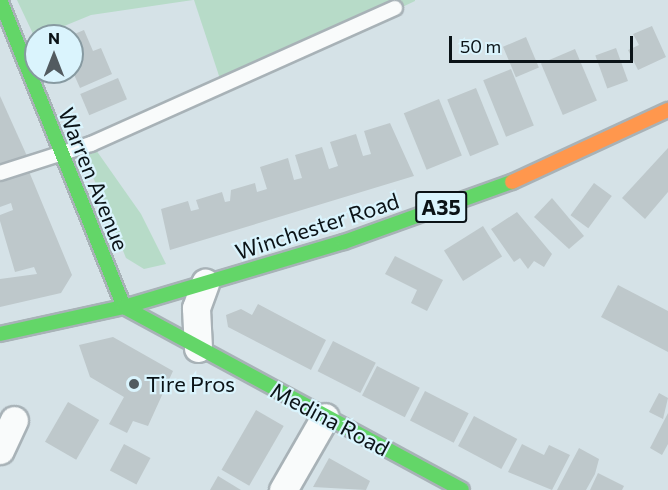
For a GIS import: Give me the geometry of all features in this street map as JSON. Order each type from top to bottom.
[{"type":"street","name":"Warren Avenue","points":[[0,0],[59,152],[124,307]]},
{"type":"street","name":"Winchester Road","points":[[0,334],[124,307],[344,242],[539,172],[668,110]]},
{"type":"street","points":[[198,348],[196,308],[205,283]]},
{"type":"street","name":"Medina Road","points":[[124,307],[462,490]]},
{"type":"street","points":[[283,490],[325,417]]},
{"type":"street","points":[[0,450],[14,420]]},
{"type":"lane","points":[[0,173],[59,152],[91,144],[395,8]]},
{"type":"green space","points":[[17,0],[193,0],[91,15],[69,24],[28,24]]},
{"type":"green space","points":[[194,0],[415,0],[415,1],[224,91]]},
{"type":"green space","points":[[96,150],[141,214],[166,264],[144,269],[126,258],[84,155]]},
{"type":"building","points":[[652,26],[666,57],[638,70],[628,50],[639,45],[633,34]]},
{"type":"building","points":[[84,30],[93,51],[101,48],[112,74],[80,88],[78,84],[84,84]]},
{"type":"building","points":[[526,37],[539,67],[516,77],[503,47]]},
{"type":"building","points":[[616,48],[628,81],[607,88],[595,56]]},
{"type":"building","points":[[575,49],[597,101],[563,115],[541,63]]},
{"type":"building","points":[[511,69],[534,126],[506,137],[483,80]]},
{"type":"building","points":[[118,78],[127,99],[89,115],[80,94]]},
{"type":"building","points":[[476,88],[499,145],[470,156],[447,100]]},
{"type":"building","points":[[0,96],[27,156],[0,166]]},
{"type":"building","points":[[439,99],[462,156],[427,170],[404,113]]},
{"type":"building","points":[[390,123],[414,176],[170,250],[161,209],[188,201],[191,211],[199,209],[196,200],[222,192],[225,202],[230,201],[231,190],[255,183],[257,192],[267,189],[260,167],[288,158],[294,180],[302,178],[295,155],[322,147],[329,169],[338,166],[330,142],[356,134],[363,156],[371,154],[364,131]]},
{"type":"building","points":[[668,148],[668,192],[645,219],[622,198]]},
{"type":"building","points":[[28,169],[72,275],[61,293],[0,307],[0,279],[37,274],[34,267],[15,272],[0,221],[0,215],[13,210],[11,203],[0,207],[0,180]]},
{"type":"building","points":[[594,183],[612,196],[588,228],[570,215]]},
{"type":"building","points":[[552,198],[584,236],[569,249],[534,217]]},
{"type":"building","points":[[517,212],[552,254],[544,267],[534,261],[528,269],[520,258],[514,262],[491,229]]},
{"type":"building","points":[[483,226],[502,257],[463,281],[444,250]]},
{"type":"building","points":[[395,256],[443,280],[427,311],[411,303],[417,290],[385,274]]},
{"type":"building","points":[[618,285],[668,311],[668,352],[601,317]]},
{"type":"building","points":[[258,304],[326,340],[311,370],[228,327],[226,315],[241,309],[252,315]]},
{"type":"building","name":"Tire Pros","points":[[113,337],[173,371],[148,426],[133,421],[127,433],[109,424],[124,397],[90,377],[79,345]]},
{"type":"building","points":[[333,341],[376,363],[360,393],[318,371]]},
{"type":"building","points":[[377,366],[420,388],[405,417],[362,395]]},
{"type":"building","points":[[425,391],[469,413],[454,443],[410,420]]},
{"type":"building","points":[[659,393],[668,398],[663,419],[649,412]]},
{"type":"building","points":[[68,402],[99,420],[76,460],[45,442]]},
{"type":"building","points":[[256,410],[284,426],[249,486],[222,470]]},
{"type":"building","points":[[668,413],[668,444],[662,455],[650,448]]},
{"type":"building","points":[[474,416],[517,439],[501,469],[458,446]]},
{"type":"building","points":[[124,444],[150,458],[136,485],[110,470]]},
{"type":"building","points":[[522,444],[544,455],[549,445],[570,455],[552,490],[508,472]]},
{"type":"building","points":[[579,448],[599,459],[595,474],[586,490],[557,490]]},
{"type":"building","points":[[329,458],[370,481],[366,490],[313,487]]},
{"type":"building","points":[[598,473],[624,486],[622,490],[590,490]]},
{"type":"building","points":[[218,476],[241,490],[210,490]]},
{"type":"traffic: fast","points":[[0,0],[124,307],[462,490]]},
{"type":"traffic: fast","points":[[0,334],[124,307],[344,242],[512,182]]},
{"type":"traffic: slow","points":[[512,182],[668,110]]},
{"type":"place","name":"Tire Pros","points":[[134,384]]}]
